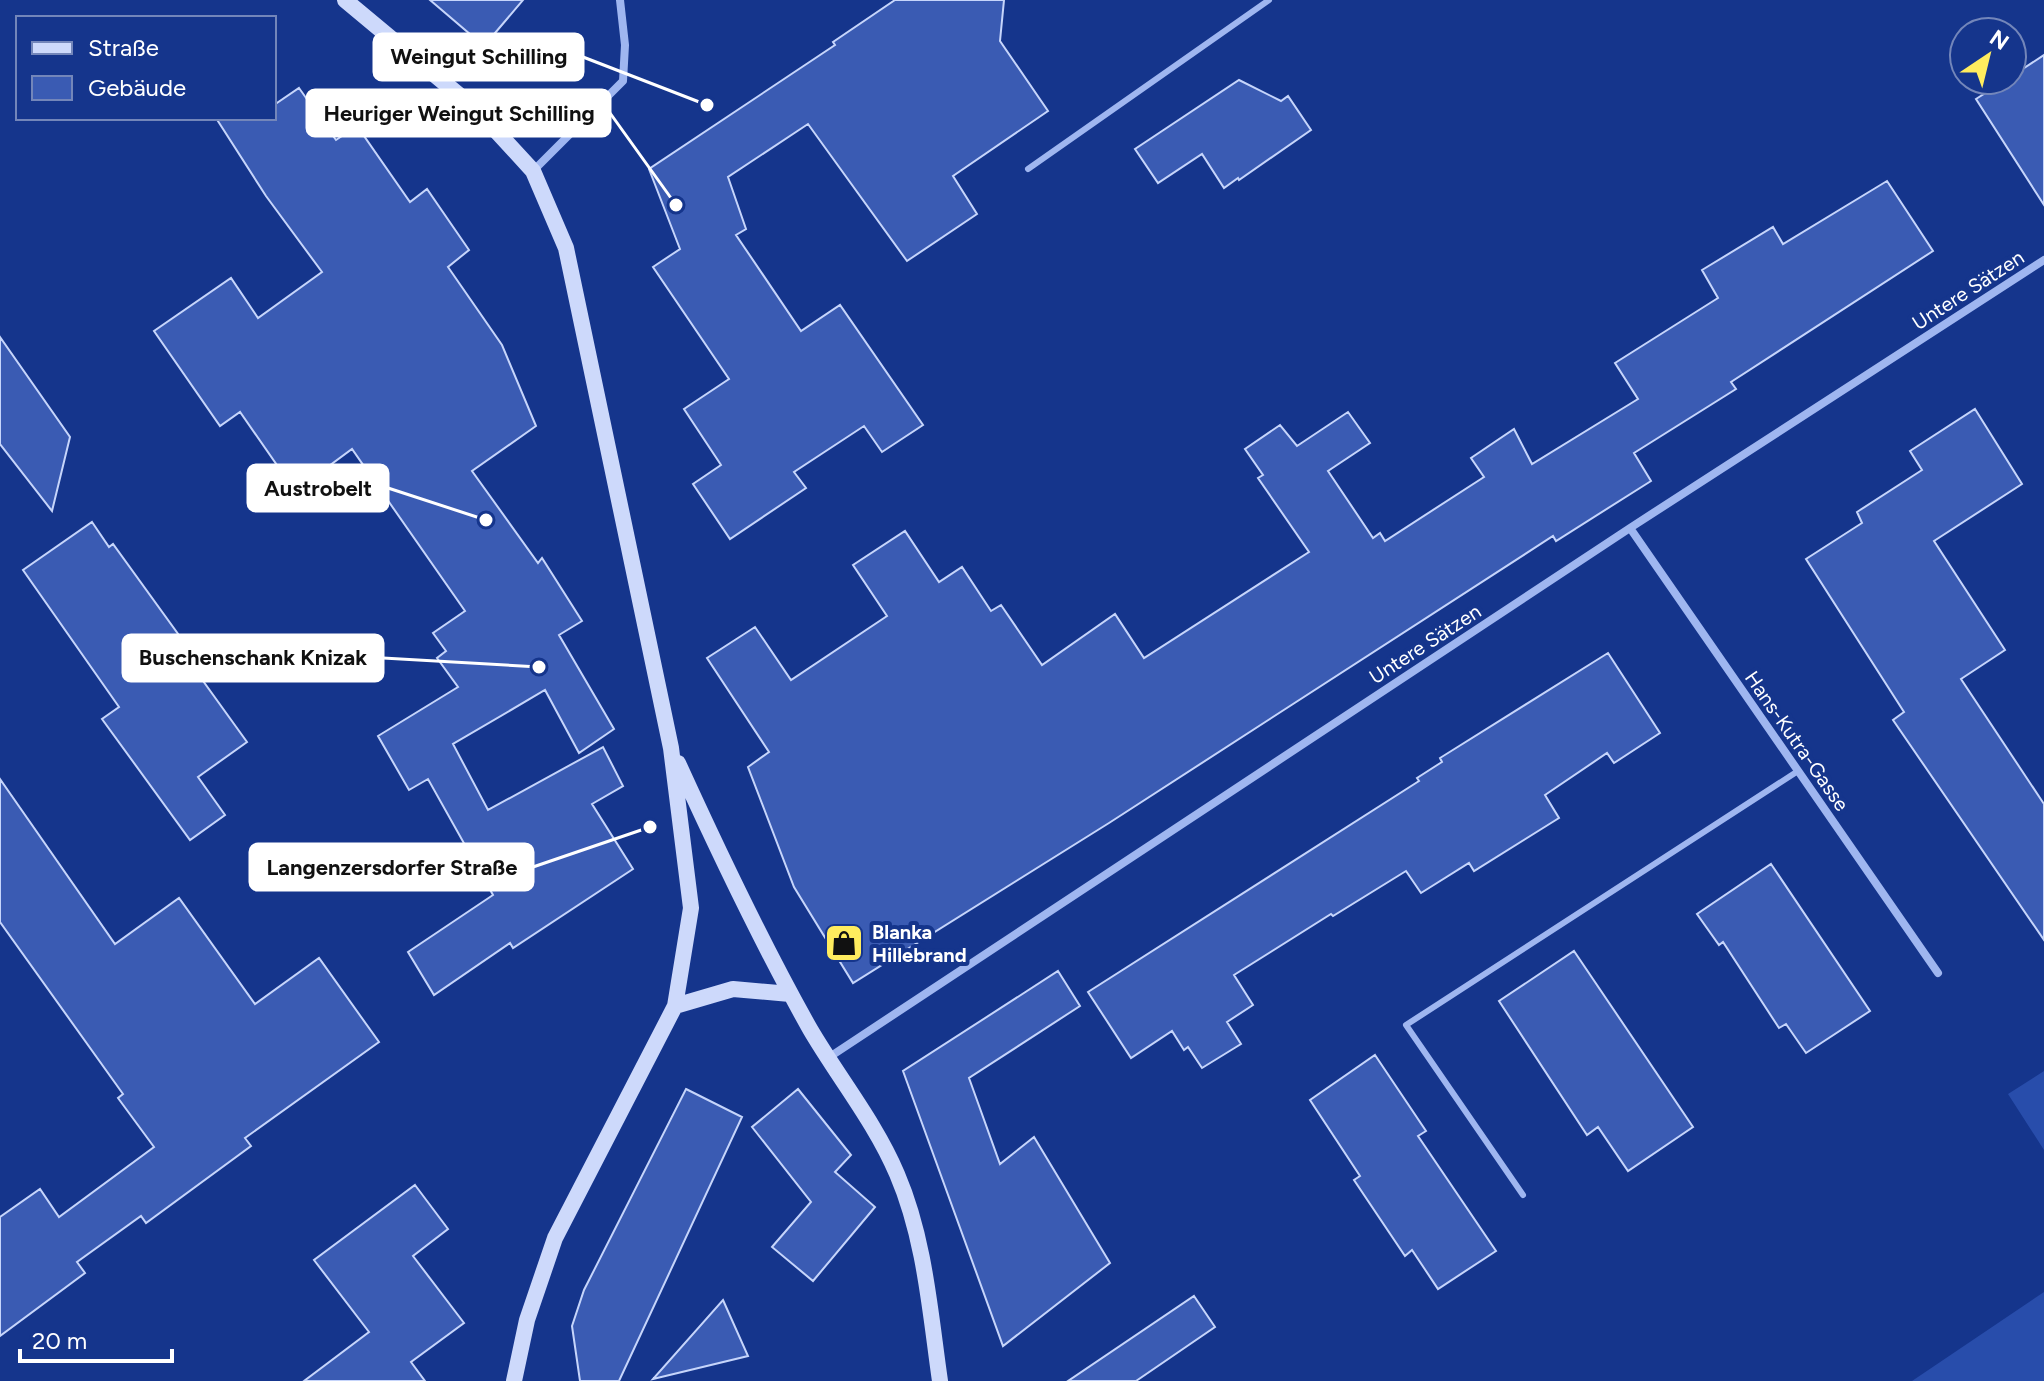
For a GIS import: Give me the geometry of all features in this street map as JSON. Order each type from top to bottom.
[{"type":"main road","points":[[345,0],[477,110],[533,171],[566,248],[671,748],[691,908],[675,1006],[555,1238],[527,1320],[514,1381]]},
{"type":"main road","points":[[671,748],[728,874],[790,994],[827,1059],[879,1138],[897,1174],[921,1250],[940,1381]]},
{"type":"main road","points":[[675,1006],[733,989],[790,994]]},
{"type":"street","points":[[533,171],[623,81],[625,45],[620,0]]},
{"type":"street","name":"Untere Sätzen","points":[[827,1059],[1630,528],[2044,260]]},
{"type":"street","name":"Hans-Kutra-Gasse","points":[[1630,528],[1938,973]]},
{"type":"lane","points":[[1028,169],[1269,0]]},
{"type":"lane","points":[[1523,1195],[1406,1025],[1798,771]]},
{"type":"shaded area","points":[[2044,1071],[2044,1150],[2008,1094]]},
{"type":"shaded area","points":[[2044,1292],[2044,1381],[1912,1381]]},
{"type":"building","points":[[430,0],[523,0],[484,46]]},
{"type":"building","points":[[895,0],[1004,0],[1000,41],[1048,111],[953,176],[977,214],[907,261],[808,124],[728,177],[746,229],[736,235],[801,331],[840,305],[923,425],[882,452],[864,426],[794,472],[806,488],[730,539],[693,484],[721,465],[684,409],[729,379],[653,267],[680,249],[649,169],[835,45],[833,42]]},
{"type":"building","points":[[2044,55],[2044,205],[1976,99],[1981,96],[2028,96],[2028,66]]},
{"type":"building","points":[[1239,80],[1281,101],[1288,96],[1311,130],[1224,188],[1202,154],[1158,183],[1135,149]]},
{"type":"building","points":[[299,88],[336,140],[357,126],[410,202],[427,189],[469,250],[448,267],[502,345],[536,426],[472,471],[538,563],[542,558],[582,621],[559,635],[614,729],[579,753],[545,690],[453,744],[488,810],[603,747],[623,786],[592,804],[633,869],[513,948],[510,943],[434,995],[408,952],[493,895],[428,779],[409,790],[378,736],[458,687],[437,658],[446,651],[433,633],[465,611],[352,449],[295,491],[240,412],[220,426],[154,331],[231,278],[258,318],[322,272],[266,196],[217,120],[276,120],[276,104]]},
{"type":"building","points":[[1887,181],[1933,251],[1731,382],[1736,389],[1634,453],[1651,481],[1556,541],[1553,536],[1109,823],[853,983],[794,887],[748,767],[769,752],[707,658],[755,627],[791,680],[887,616],[853,565],[905,531],[939,582],[962,567],[991,611],[1001,605],[1042,665],[1115,614],[1144,658],[1309,552],[1258,478],[1263,475],[1245,449],[1280,425],[1297,446],[1348,412],[1370,443],[1328,471],[1373,538],[1380,533],[1385,541],[1484,477],[1471,458],[1514,429],[1532,464],[1638,399],[1615,363],[1718,298],[1702,270],[1773,227],[1783,244]]},
{"type":"building","points":[[0,337],[70,437],[52,511],[0,444]]},
{"type":"building","points":[[1975,409],[2022,484],[1934,541],[2005,650],[1961,679],[2044,804],[2044,940],[1893,720],[1904,712],[1806,559],[1862,523],[1857,512],[1922,470],[1910,451]]},
{"type":"building","points":[[92,522],[109,547],[113,544],[194,656],[188,660],[247,742],[198,777],[225,815],[190,840],[102,719],[119,707],[23,570]]},
{"type":"building","points":[[1608,653],[1660,733],[1614,763],[1607,753],[1545,795],[1559,818],[1474,871],[1469,863],[1421,893],[1406,871],[1234,975],[1253,1005],[1227,1022],[1241,1044],[1202,1068],[1188,1047],[1184,1050],[1172,1031],[1131,1058],[1088,992],[1419,781],[1417,778],[1442,762],[1440,758]]},
{"type":"building","points":[[0,779],[115,944],[179,898],[255,1004],[319,958],[379,1042],[245,1138],[251,1146],[146,1223],[141,1216],[77,1262],[85,1273],[0,1336],[0,1217],[40,1189],[59,1217],[154,1147],[118,1098],[123,1094],[0,922]]},
{"type":"building","points":[[1771,864],[1870,1011],[1806,1053],[1786,1024],[1779,1028],[1723,942],[1719,945],[1697,914]]},
{"type":"building","points":[[1574,951],[1693,1127],[1628,1171],[1598,1127],[1587,1135],[1499,1001]]},
{"type":"building","points":[[1058,971],[1080,1006],[969,1078],[1000,1164],[1034,1137],[1110,1263],[1003,1346],[903,1071]]},
{"type":"building","points":[[1375,1055],[1426,1131],[1418,1136],[1496,1251],[1438,1289],[1412,1250],[1405,1256],[1354,1180],[1360,1176],[1310,1100]]},
{"type":"building","points":[[686,1089],[742,1117],[619,1381],[580,1381],[572,1326],[584,1290]]},
{"type":"building","points":[[798,1089],[851,1155],[835,1172],[875,1207],[813,1281],[772,1247],[811,1202],[752,1127]]},
{"type":"building","points":[[415,1185],[448,1229],[413,1256],[464,1323],[411,1362],[425,1381],[304,1381],[369,1332],[314,1260]]},
{"type":"building","points":[[1194,1296],[1215,1327],[1136,1381],[1068,1381]]},
{"type":"building","points":[[723,1300],[748,1356],[653,1379]]},
{"type":"place","name":"Weingut Schilling","points":[[707,105]]},
{"type":"place","name":"Heuriger Weingut Schilling","points":[[676,205]]},
{"type":"place","name":"Austrobelt","points":[[486,520]]},
{"type":"place","name":"Buschenschank Knizak","points":[[539,667]]},
{"type":"place","name":"Langenzersdorfer Straße","points":[[650,827]]},
{"type":"place","name":"Blanka Hillebrand","points":[[844,943]]}]
